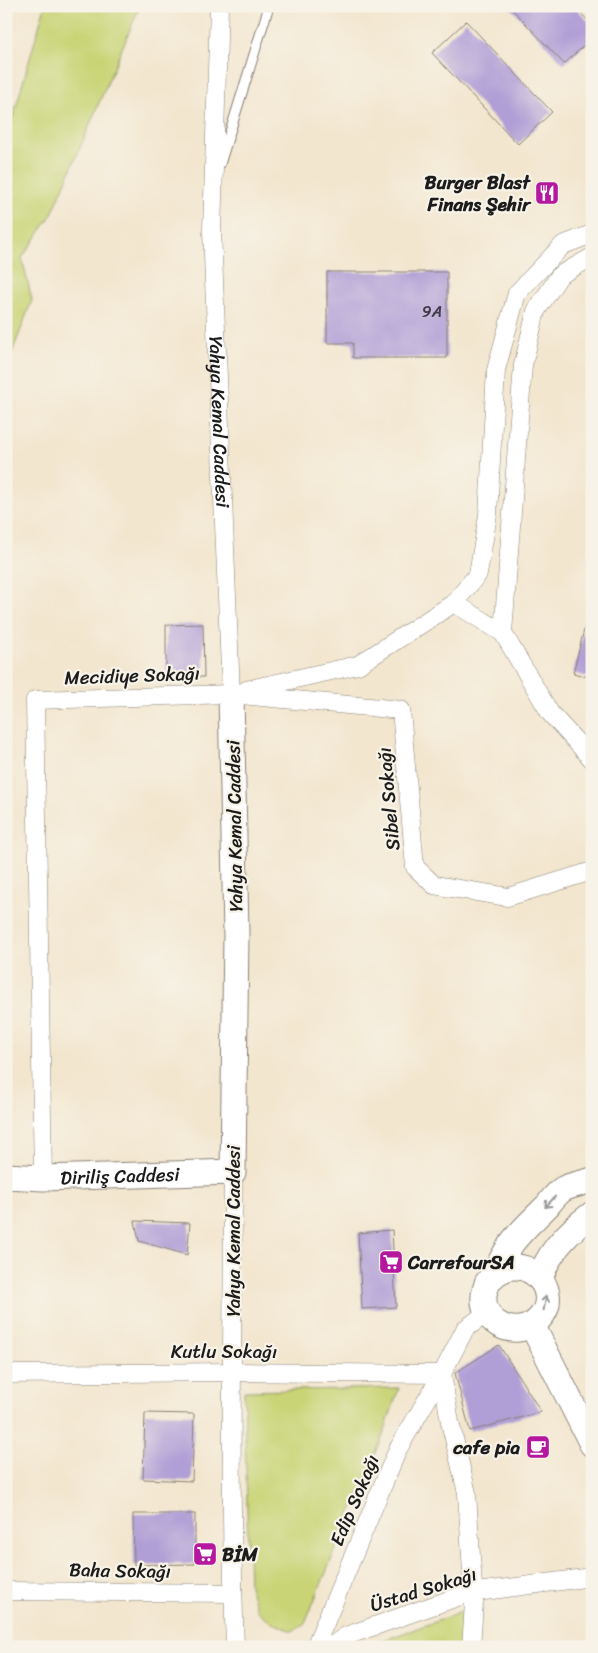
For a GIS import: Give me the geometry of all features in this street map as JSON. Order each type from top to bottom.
[{"type":"street","name":"Yahya Kemal Caddesi","points":[[218,6],[212,231],[231,694],[236,933],[232,1372],[235,1647]]},
{"type":"street","points":[[231,694],[358,665],[454,603],[478,574],[488,515],[496,370],[517,294],[563,245],[592,234]]},
{"type":"street","points":[[503,633],[523,365],[536,311],[560,275],[592,257]]},
{"type":"street","points":[[454,603],[503,633],[550,713],[592,759]]},
{"type":"street","name":"Mecidiye Sokağı","points":[[43,1178],[35,700],[231,694]]},
{"type":"street","name":"Sibel Sokağı","points":[[231,694],[401,710],[415,867],[434,885],[508,897],[592,871]]},
{"type":"street","name":"Diriliş Caddesi","points":[[6,1176],[43,1178],[234,1172]]},
{"type":"street","points":[[487,1283],[502,1269],[523,1267],[533,1272],[545,1288],[547,1298],[545,1309],[540,1318],[532,1325],[523,1329],[512,1330],[502,1327],[493,1321],[487,1313],[484,1293],[487,1283],[514,1240],[562,1190],[592,1180]]},
{"type":"street","points":[[540,1279],[544,1267],[562,1240],[592,1214]]},
{"type":"street","name":"Edip Sokağı","points":[[315,1647],[398,1449],[442,1374],[465,1329],[487,1313]]},
{"type":"street","points":[[532,1325],[592,1444]]},
{"type":"street","name":"Kutlu Sokağı","points":[[6,1374],[232,1372],[442,1374]]},
{"type":"street","points":[[442,1374],[450,1422],[467,1493],[474,1593],[471,1647]]},
{"type":"street","name":"Üstad Sokağı","points":[[330,1647],[346,1636],[474,1593],[592,1577]]},
{"type":"street","name":"Baha Sokağı","points":[[6,1591],[233,1592]]},
{"type":"lane","points":[[214,184],[269,6]]},
{"type":"green space","points":[[45,6],[140,6],[52,214],[22,258],[32,300],[6,369],[6,141]]},
{"type":"green space","points":[[399,1388],[381,1441],[304,1625],[292,1631],[273,1623],[257,1611],[249,1586],[244,1391]]},
{"type":"green space","points":[[467,1610],[466,1647],[365,1647]]},
{"type":"building","points":[[509,6],[574,6],[592,25],[592,38],[564,64]]},
{"type":"building","points":[[466,21],[552,112],[518,144],[432,53]]},
{"type":"building","points":[[327,272],[447,272],[447,358],[353,358],[353,343],[327,343]]},
{"type":"building","points":[[586,622],[592,623],[592,678],[573,673]]},
{"type":"building","points":[[203,624],[204,677],[166,677],[166,625]]},
{"type":"building","points":[[135,1221],[190,1223],[187,1255],[139,1241]]},
{"type":"building","points":[[392,1230],[396,1307],[362,1309],[358,1233]]},
{"type":"building","points":[[499,1345],[541,1412],[470,1431],[455,1373]]},
{"type":"building","points":[[145,1413],[194,1414],[192,1481],[143,1479]]},
{"type":"building","points":[[133,1514],[195,1514],[195,1564],[134,1565]]},
{"type":"place","name":"Burger Blast Finans Şehir","points":[[547,193]]},
{"type":"place","name":"CarrefourSA","points":[[391,1262]]},
{"type":"place","name":"cafe pia","points":[[538,1447]]},
{"type":"place","name":"BİM","points":[[205,1554]]}]
